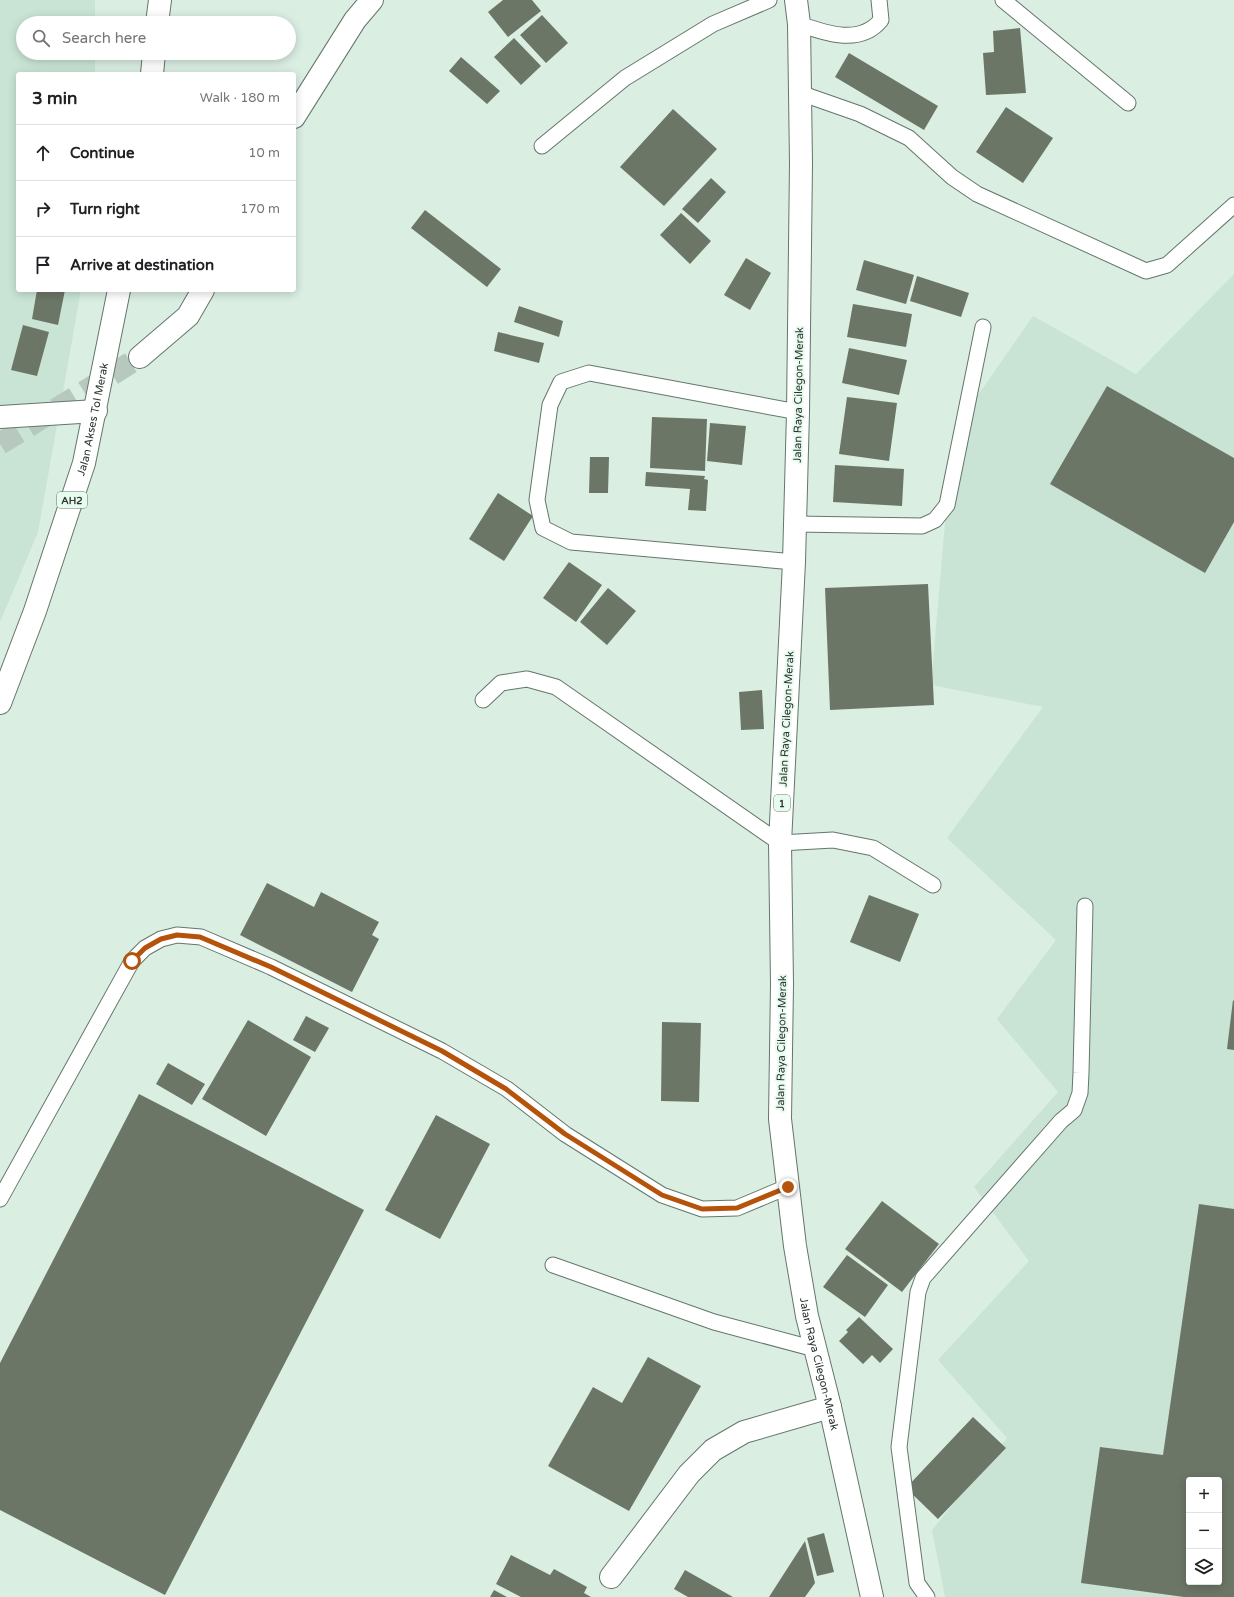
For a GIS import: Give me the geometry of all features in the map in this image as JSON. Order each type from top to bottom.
[{"type":"main road","points":[[158,16],[160,0]]},
{"type":"main road","points":[[296,114],[355,20],[372,0]]},
{"type":"main road","name":"Jalan Raya Cilegon-Merak","points":[[796,0],[799,24],[800,93],[798,412],[794,562],[780,843],[782,984],[780,1120],[795,1246],[807,1316],[830,1407],[872,1597]]},
{"type":"main road","points":[[152,72],[153,60]]},
{"type":"main road","name":"Jalan Akses Tol Merak","points":[[0,703],[35,612],[84,463],[96,412],[119,292]]},
{"type":"main road","points":[[140,357],[188,316],[202,292]]},
{"type":"main road","points":[[0,418],[96,412]]},
{"type":"main road","points":[[611,1577],[689,1474],[713,1450],[744,1432],[830,1407]]},
{"type":"lane","points":[[542,146],[625,78],[713,24],[770,0]]},
{"type":"lane","points":[[799,24],[827,34],[840,36],[859,33],[873,28],[881,20],[879,0]]},
{"type":"lane","points":[[1003,0],[1128,104]]},
{"type":"lane","points":[[800,93],[860,114],[908,138],[952,177],[977,194],[1146,271],[1168,265],[1234,205]]},
{"type":"lane","points":[[795,524],[922,526],[935,520],[947,504],[984,327]]},
{"type":"lane","points":[[794,562],[571,542],[543,528],[537,500],[550,405],[561,382],[588,373],[798,412]]},
{"type":"lane","points":[[483,700],[501,683],[527,678],[556,687],[780,843],[833,840],[873,848],[933,885]]},
{"type":"lane","points":[[927,1597],[917,1583],[899,1447],[918,1292],[923,1278],[1061,1122],[1074,1110],[1080,1093],[1082,1073],[1085,906]]},
{"type":"lane","points":[[0,1199],[132,961],[145,948],[161,939],[177,935],[200,937],[271,967],[442,1051],[506,1089],[565,1134],[662,1195],[702,1209],[737,1208],[788,1187]]},
{"type":"lane","points":[[553,1265],[714,1322],[815,1349]]},
{"type":"shaded area","points":[[0,0],[95,0],[95,16],[16,16],[16,60],[95,60],[95,72],[16,72],[16,292],[81,292],[38,532],[0,622]]},
{"type":"shaded area","points":[[1234,274],[1234,1597],[945,1597],[932,1530],[1007,1438],[938,1360],[1029,1261],[974,1187],[1058,1092],[997,1019],[1056,940],[947,838],[1043,707],[931,685],[953,431],[1033,316],[1136,374]]},
{"type":"building","points":[[503,0],[532,0],[541,11],[508,37],[488,12]]},
{"type":"building","points":[[542,15],[568,43],[546,63],[520,35]]},
{"type":"building","points":[[1020,28],[1026,93],[986,95],[983,53],[994,52],[993,31]]},
{"type":"building","points":[[514,38],[541,66],[521,85],[494,57]]},
{"type":"building","points":[[849,53],[938,106],[924,130],[835,77]]},
{"type":"building","points":[[461,57],[500,91],[487,104],[449,71]]},
{"type":"building","points":[[1006,107],[1053,138],[1023,183],[976,152]]},
{"type":"building","points":[[673,109],[717,149],[664,206],[620,167]]},
{"type":"building","points":[[711,178],[726,192],[698,223],[682,209]]},
{"type":"building","points":[[425,210],[501,269],[487,287],[411,228]]},
{"type":"building","points":[[681,213],[711,241],[690,264],[660,235]]},
{"type":"building","points":[[746,258],[771,273],[750,310],[724,295]]},
{"type":"building","points":[[864,260],[914,275],[906,304],[856,290]]},
{"type":"building","points":[[917,276],[969,293],[961,317],[910,301]]},
{"type":"building","points":[[37,292],[65,292],[58,325],[32,319]]},
{"type":"building","points":[[853,304],[912,314],[906,347],[847,337]]},
{"type":"building","points":[[519,306],[563,321],[559,337],[514,322]]},
{"type":"building","points":[[23,325],[49,332],[37,376],[11,370]]},
{"type":"building","points":[[498,332],[544,343],[539,363],[494,351]]},
{"type":"building","points":[[849,348],[907,360],[899,395],[842,383]]},
{"type":"building","points":[[1107,386],[1234,458],[1234,522],[1205,573],[1050,484]]},
{"type":"building","points":[[847,397],[897,403],[889,461],[839,454]]},
{"type":"building","points":[[652,417],[707,419],[705,471],[650,468]]},
{"type":"building","points":[[710,423],[746,426],[742,465],[707,461]]},
{"type":"building","points":[[590,457],[609,457],[608,493],[589,493]]},
{"type":"building","points":[[835,465],[904,469],[902,506],[833,502]]},
{"type":"building","points":[[646,472],[705,476],[704,479],[708,480],[706,511],[688,510],[690,489],[645,486]]},
{"type":"building","points":[[498,493],[533,516],[504,561],[469,539]]},
{"type":"building","points":[[569,562],[602,585],[576,622],[543,598]]},
{"type":"building","points":[[928,584],[934,705],[830,710],[825,588]]},
{"type":"building","points":[[608,588],[636,611],[607,645],[580,622]]},
{"type":"building","points":[[762,690],[764,729],[741,730],[739,692]]},
{"type":"building","points":[[267,883],[314,907],[321,892],[379,922],[372,935],[379,939],[352,992],[240,935]]},
{"type":"building","points":[[869,895],[919,914],[900,962],[850,942]]},
{"type":"building","points":[[1233,1000],[1234,1001],[1234,1050],[1227,1049]]},
{"type":"building","points":[[306,1016],[329,1028],[315,1052],[293,1040]]},
{"type":"building","points":[[248,1020],[311,1057],[266,1136],[202,1099]]},
{"type":"building","points":[[662,1022],[701,1023],[699,1102],[661,1101]]},
{"type":"building","points":[[168,1063],[205,1084],[192,1105],[156,1084]]},
{"type":"building","points":[[139,1094],[364,1210],[165,1595],[0,1510],[0,1363]]},
{"type":"building","points":[[436,1115],[490,1144],[440,1239],[385,1210]]},
{"type":"building","points":[[882,1201],[939,1244],[902,1292],[845,1249]]},
{"type":"building","points":[[1199,1204],[1234,1209],[1234,1597],[1184,1597],[1081,1583],[1100,1447],[1163,1455]]},
{"type":"building","points":[[847,1255],[888,1285],[865,1317],[823,1287]]},
{"type":"building","points":[[859,1317],[893,1349],[880,1363],[872,1355],[863,1364],[839,1341],[848,1332],[846,1330]]},
{"type":"building","points":[[648,1357],[701,1386],[629,1511],[548,1466],[593,1387],[622,1403]]},
{"type":"building","points":[[973,1417],[1006,1448],[938,1519],[906,1488]]},
{"type":"building","points":[[824,1533],[834,1572],[817,1576],[807,1538]]},
{"type":"building","points":[[805,1541],[815,1583],[805,1597],[769,1597]]},
{"type":"building","points":[[511,1555],[550,1575],[554,1569],[587,1587],[584,1593],[591,1597],[521,1597],[496,1584]]},
{"type":"building","points":[[685,1570],[733,1597],[688,1597],[674,1589]]},
{"type":"building","points":[[494,1590],[507,1597],[490,1597]]},
{"type":"tunnel","points":[[0,444],[140,357]]},
{"type":"route","points":[[132,961],[145,948],[161,939],[177,935],[200,937],[271,967],[442,1051],[506,1089],[565,1134],[662,1195],[702,1209],[737,1208],[788,1187]]}]
